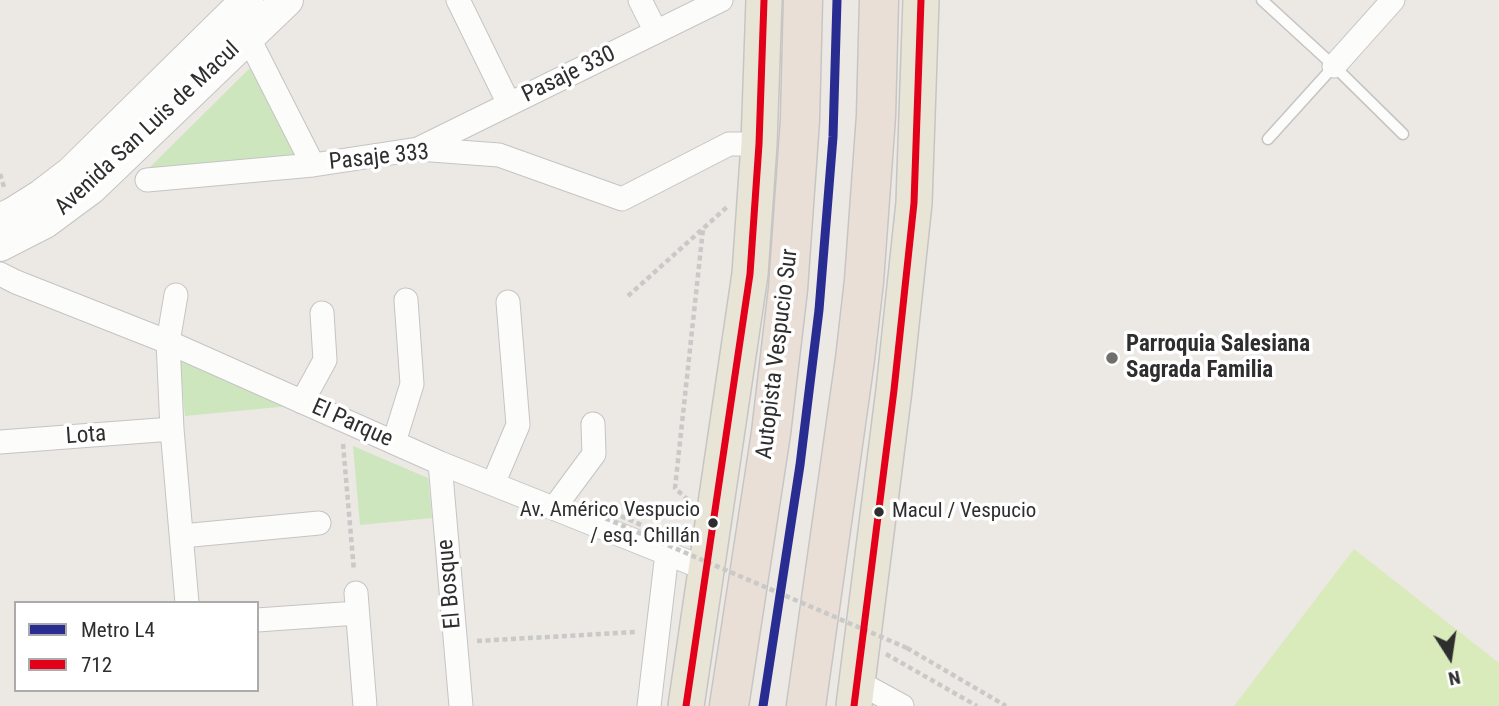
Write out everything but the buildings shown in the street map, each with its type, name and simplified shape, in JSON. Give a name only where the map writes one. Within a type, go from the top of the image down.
[{"type":"highway","name":"Autopista Vespucio Sur","points":[[729,706],[771,433],[787,301],[800,120],[803,0]]},
{"type":"highway","points":[[806,706],[864,281],[876,116],[879,0]]},
{"type":"main road","points":[[686,706],[750,274],[759,144],[764,0]]},
{"type":"main road","points":[[856,694],[914,203],[921,0]]},
{"type":"street","name":"Avenida San Luis de Macul","points":[[0,219],[41,196],[71,173],[247,0]]},
{"type":"street","name":"Avenida San Luis de Macul","points":[[0,245],[45,222],[91,188],[288,0]]},
{"type":"street","points":[[458,0],[509,104]]},
{"type":"street","points":[[640,0],[656,32]]},
{"type":"street","name":"Pasaje 330","points":[[418,149],[721,0]]},
{"type":"street","points":[[1334,66],[1393,0]]},
{"type":"street","points":[[248,37],[313,165]]},
{"type":"street","name":"Pasaje 333","points":[[147,180],[313,165],[418,149],[499,155],[622,199],[729,144],[759,144]]},
{"type":"street","name":"El Parque","points":[[0,274],[168,342],[440,463],[554,508],[673,547],[705,569]]},
{"type":"street","points":[[176,295],[168,342],[172,429],[187,601]]},
{"type":"street","points":[[394,442],[412,384],[406,300]]},
{"type":"street","points":[[493,484],[518,425],[508,302]]},
{"type":"street","points":[[302,402],[325,360],[322,313]]},
{"type":"street","points":[[554,508],[594,454],[593,424]]},
{"type":"street","name":"Lota","points":[[0,442],[172,429]]},
{"type":"street","name":"El Bosque","points":[[440,463],[461,706]]},
{"type":"street","points":[[182,536],[319,523]]},
{"type":"street","points":[[649,706],[658,631],[673,547]]},
{"type":"street","points":[[259,621],[357,603],[365,706]]},
{"type":"street","points":[[856,694],[902,706]]},
{"type":"lane","points":[[1262,0],[1403,134]]},
{"type":"lane","points":[[1268,139],[1334,66]]},
{"type":"path","points":[[628,296],[728,206]]},
{"type":"path","points":[[695,506],[674,488],[703,229]]},
{"type":"path","points":[[341,419],[357,603]]},
{"type":"path","points":[[673,547],[582,499],[579,507],[907,648],[1006,706]]},
{"type":"path","points":[[455,642],[658,631]]},
{"type":"path","points":[[876,649],[977,706]]},
{"type":"green space","points":[[250,68],[300,155],[148,169]]},
{"type":"green space","points":[[179,356],[289,406],[185,416]]},
{"type":"green space","points":[[353,446],[428,478],[432,518],[360,525]]},
{"type":"green space","points":[[1354,549],[1499,663],[1499,706],[1234,706]]},
{"type":"metro line","name":"L4","points":[[763,706],[800,465],[819,310],[833,137],[837,0]]},
{"type":"transit line","name":"712","points":[[686,706],[750,274],[759,144],[764,0]]},
{"type":"transit line","name":"712","points":[[854,706],[894,390],[914,203],[921,0]]},
{"type":"place","name":"Parroquia Salesiana Sagrada Familia","points":[[1112,358]]},
{"type":"place","name":"Macul / Vespucio","points":[[879,512]]},
{"type":"place","name":"Av. Américo Vespucio / esq. Chillán","points":[[713,523]]}]
